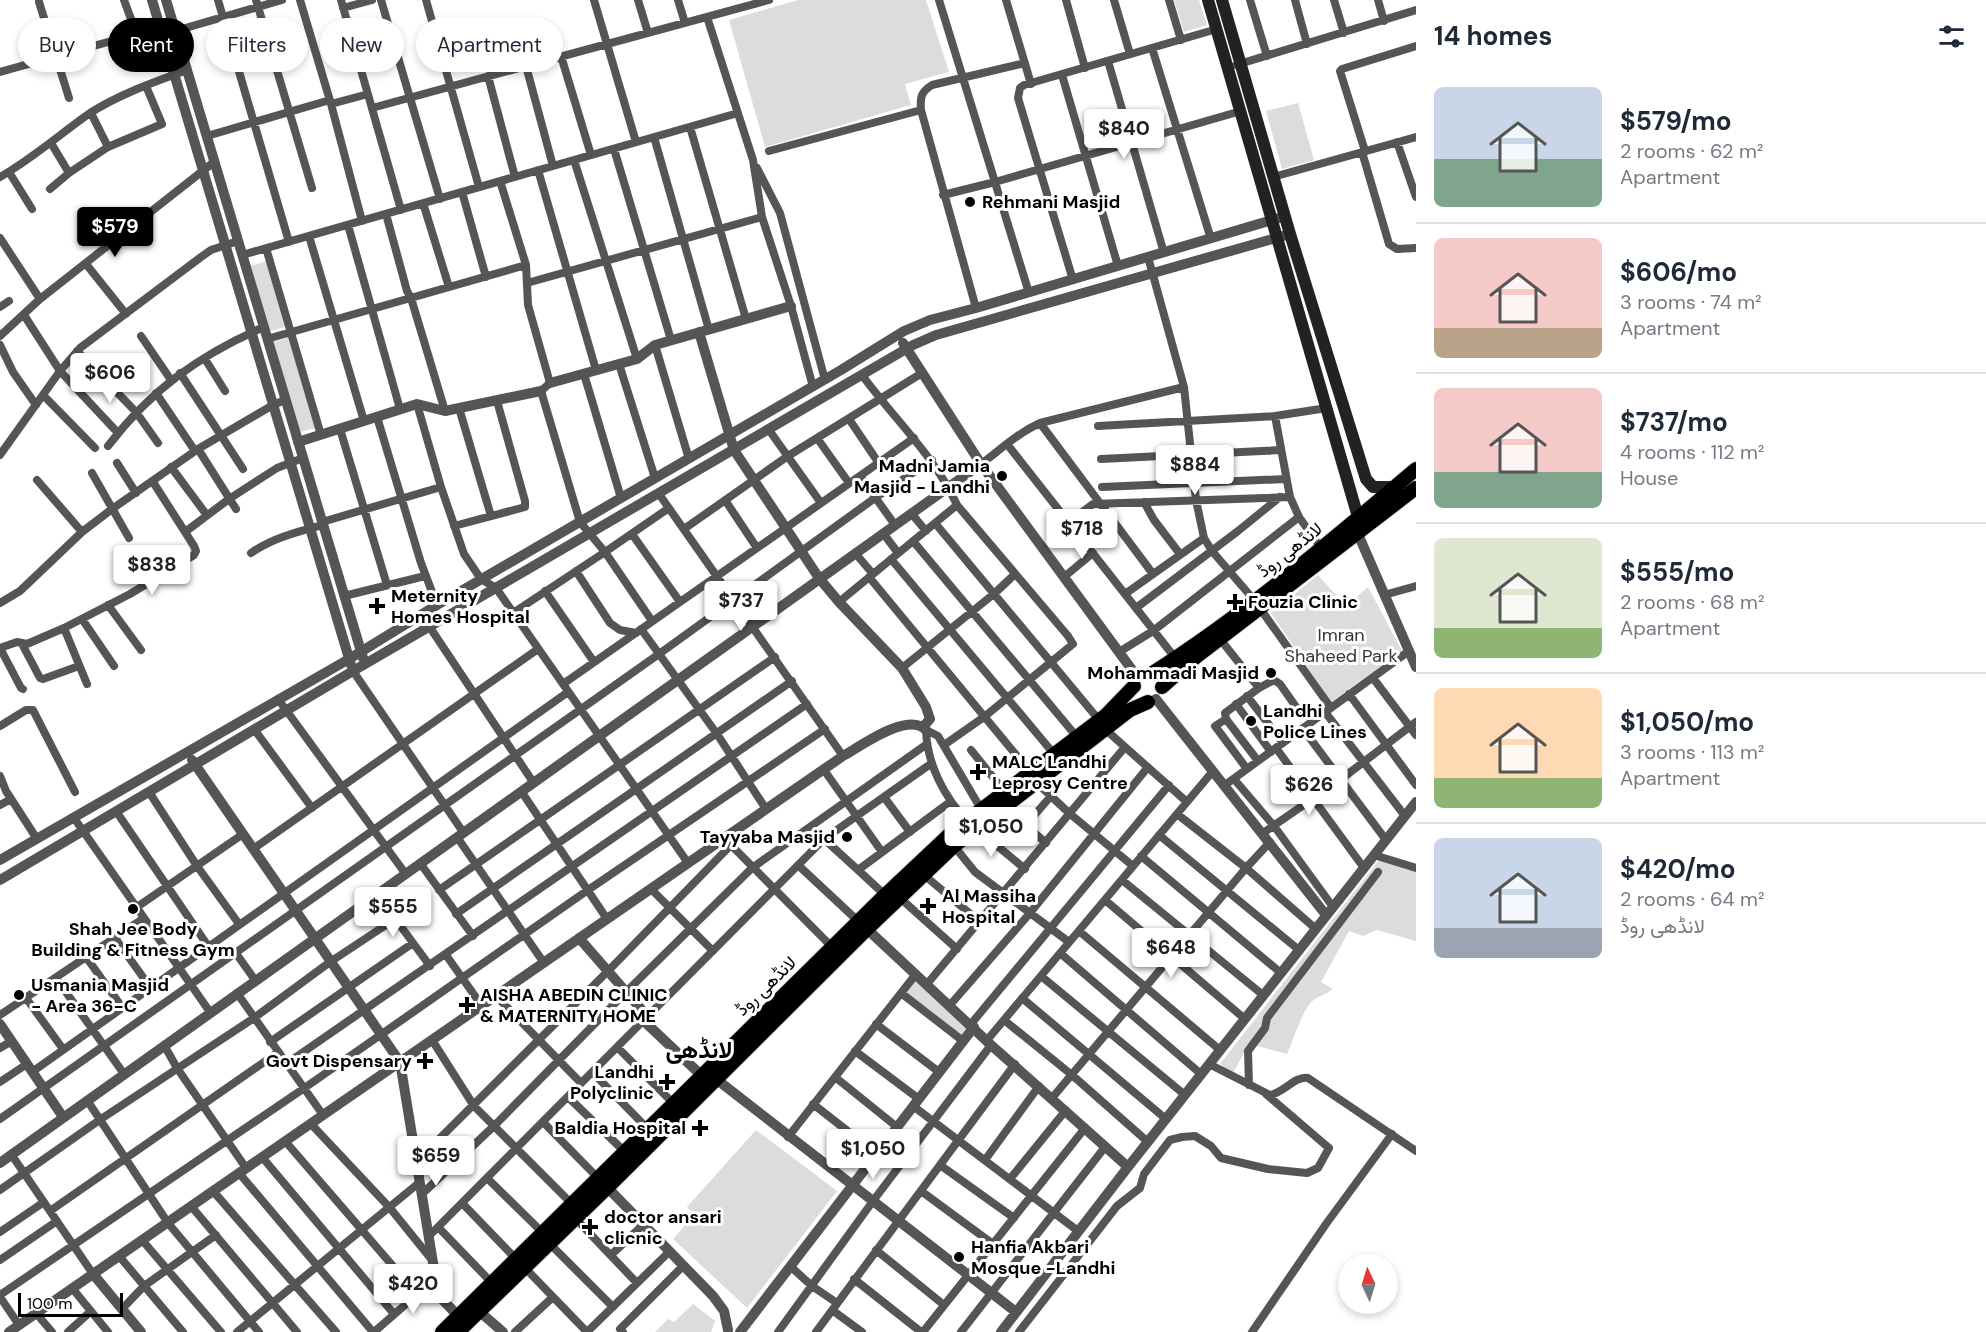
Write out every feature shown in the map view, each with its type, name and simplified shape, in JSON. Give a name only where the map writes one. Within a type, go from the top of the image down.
[{"type":"main road","points":[[1208,0],[1273,177],[1279,218]]},
{"type":"main road","points":[[1222,0],[1241,111],[1366,479],[1373,487],[1394,487]]},
{"type":"main road","points":[[1284,235],[1327,408],[1359,517]]},
{"type":"main road","name":"لانڈھی روڈ","points":[[458,1332],[480,1312],[521,1264],[547,1239],[576,1219],[625,1152],[701,1075],[832,947],[900,898],[954,846],[973,825],[981,809],[1005,792],[1033,777],[1054,754],[1077,737],[1155,696],[1321,548],[1416,469]]},
{"type":"main road","name":"لانڈھی روڈ","points":[[547,1239],[572,1204],[603,1183],[716,1079],[862,925],[885,895],[1102,725],[1141,679],[1176,659],[1358,534],[1416,488]]},
{"type":"main road","points":[[1141,679],[1159,679],[1155,696],[1139,699],[1136,695],[1141,679]]},
{"type":"main road","name":"لانڈھی روڈ","points":[[442,1332],[493,1284],[521,1264]]},
{"type":"street","points":[[124,0],[131,18]]},
{"type":"street","points":[[152,0],[157,18]]},
{"type":"street","points":[[166,0],[171,18]]},
{"type":"street","points":[[218,0],[289,242]]},
{"type":"street","points":[[194,23],[223,17],[257,3],[282,0]]},
{"type":"street","points":[[300,0],[362,221]]},
{"type":"street","points":[[372,0],[342,4],[401,210]]},
{"type":"street","points":[[381,0],[440,199]]},
{"type":"street","points":[[426,0],[478,187]]},
{"type":"street","points":[[594,0],[636,142]]},
{"type":"street","points":[[638,0],[648,33]]},
{"type":"street","points":[[678,0],[685,23]]},
{"type":"street","points":[[724,0],[728,11]]},
{"type":"street","points":[[563,55],[769,0]]},
{"type":"street","points":[[939,0],[1029,293]]},
{"type":"street","points":[[1006,0],[1031,84]]},
{"type":"street","points":[[1066,0],[1085,68]]},
{"type":"street","points":[[1114,0],[1130,54]]},
{"type":"street","points":[[1170,0],[1181,40]]},
{"type":"street","points":[[1250,0],[1267,56]]},
{"type":"street","points":[[1295,0],[1307,44]]},
{"type":"street","points":[[1334,0],[1344,33]]},
{"type":"street","points":[[1378,0],[1384,21]]},
{"type":"street","points":[[39,2],[44,18]]},
{"type":"street","points":[[257,3],[312,188]]},
{"type":"street","points":[[1234,66],[1416,10]]},
{"type":"street","points":[[707,17],[753,160],[762,217],[791,306],[813,387]]},
{"type":"street","points":[[1073,280],[1018,98],[1020,88],[1217,29]]},
{"type":"street","points":[[1416,47],[1340,71],[1389,244],[1397,249],[1416,248]]},
{"type":"street","points":[[1152,48],[1211,239]]},
{"type":"street","points":[[1108,61],[1164,253]]},
{"type":"street","points":[[563,63],[591,155]]},
{"type":"street","points":[[976,309],[943,195],[920,98],[924,90],[932,85],[1025,63]]},
{"type":"street","points":[[0,72],[18,68]]},
{"type":"street","points":[[61,72],[69,98]]},
{"type":"street","points":[[173,72],[353,671],[444,804],[492,890],[544,963]]},
{"type":"street","points":[[32,209],[3,173],[51,143],[91,113],[126,93],[182,72]]},
{"type":"street","points":[[188,72],[365,664]]},
{"type":"street","points":[[372,108],[504,72]]},
{"type":"street","points":[[528,72],[553,166]]},
{"type":"street","points":[[1062,75],[1118,266]]},
{"type":"street","points":[[489,76],[515,177]]},
{"type":"street","points":[[50,189],[69,173],[108,147],[162,124],[146,86]]},
{"type":"street","points":[[207,136],[290,111],[368,94]]},
{"type":"street","points":[[770,151],[921,110]]},
{"type":"street","points":[[943,195],[1241,111]]},
{"type":"street","points":[[91,113],[108,147]]},
{"type":"street","points":[[242,255],[738,113]]},
{"type":"street","points":[[690,127],[746,319]]},
{"type":"street","points":[[654,137],[683,239],[734,450],[819,578],[902,668],[926,707],[930,719],[925,729],[927,744],[932,763],[950,802],[1024,869]]},
{"type":"street","points":[[1273,177],[1416,137]]},
{"type":"street","points":[[1397,142],[1416,197]]},
{"type":"street","points":[[51,143],[69,173]]},
{"type":"street","points":[[614,149],[670,340]]},
{"type":"street","points":[[574,160],[636,359]]},
{"type":"street","points":[[753,160],[780,213],[825,380]]},
{"type":"street","points":[[0,336],[40,299],[214,162]]},
{"type":"street","points":[[538,170],[596,370]]},
{"type":"street","points":[[500,181],[526,265],[528,305],[550,383]]},
{"type":"street","points":[[462,192],[486,277]]},
{"type":"street","points":[[423,203],[449,287]]},
{"type":"street","points":[[386,214],[407,291],[445,411]]},
{"type":"street","points":[[527,283],[762,217]]},
{"type":"street","points":[[0,860],[349,659],[437,604],[825,380],[898,335],[930,320],[976,309],[1279,218]]},
{"type":"street","points":[[348,225],[400,410]]},
{"type":"street","points":[[0,880],[907,348],[936,335],[1284,235]]},
{"type":"street","points":[[309,236],[364,421]]},
{"type":"street","points":[[0,237],[40,299]]},
{"type":"street","points":[[0,455],[60,371],[78,351],[206,253],[238,241]]},
{"type":"street","points":[[266,248],[321,435]]},
{"type":"street","points":[[1148,258],[1184,387],[1196,500],[1204,538],[1228,571],[1257,604],[1364,762],[1405,816]]},
{"type":"street","points":[[86,264],[126,314]]},
{"type":"street","points":[[267,339],[526,265]]},
{"type":"street","points":[[0,307],[9,302]]},
{"type":"street","points":[[298,442],[417,404],[445,411],[541,391],[550,383],[636,359],[655,345],[791,306]]},
{"type":"street","points":[[24,315],[60,371],[118,433]]},
{"type":"street","points":[[108,446],[136,412],[180,373],[264,327]]},
{"type":"street","points":[[898,335],[981,464],[1141,679]]},
{"type":"street","points":[[141,336],[171,380]]},
{"type":"street","points":[[0,345],[14,372],[36,405]]},
{"type":"street","points":[[655,345],[689,459]]},
{"type":"street","points":[[78,351],[136,412],[158,442]]},
{"type":"street","points":[[205,359],[225,391]]},
{"type":"street","points":[[619,364],[656,478]]},
{"type":"street","points":[[180,373],[243,468]]},
{"type":"street","points":[[684,529],[788,456],[922,373]]},
{"type":"street","points":[[584,374],[621,498]]},
{"type":"street","points":[[862,375],[880,400],[932,460],[949,486],[957,505],[1073,644],[1007,699],[944,745]]},
{"type":"street","points":[[0,1162],[981,464],[1020,432],[1040,423],[1184,387]]},
{"type":"street","points":[[541,391],[580,522],[605,552],[652,621]]},
{"type":"street","points":[[156,393],[236,510]]},
{"type":"street","points":[[44,394],[95,448]]},
{"type":"street","points":[[0,603],[20,591],[81,532],[112,509],[196,450],[285,400]]},
{"type":"street","points":[[454,526],[525,507],[497,401]]},
{"type":"street","points":[[417,404],[441,487],[464,554],[481,579],[496,588],[688,864]]},
{"type":"street","points":[[459,408],[492,516]]},
{"type":"street","points":[[1098,426],[1275,416],[1327,408]]},
{"type":"street","points":[[1275,416],[1286,479],[1285,497],[1321,548]]},
{"type":"street","points":[[377,417],[425,576],[437,604]]},
{"type":"street","points":[[849,419],[878,462]]},
{"type":"street","points":[[1040,423],[1153,574]]},
{"type":"street","points":[[340,429],[387,585]]},
{"type":"street","points":[[769,430],[821,503]]},
{"type":"street","points":[[817,438],[849,483]]},
{"type":"street","points":[[563,684],[914,438]]},
{"type":"street","points":[[1007,444],[1176,659]]},
{"type":"street","points":[[1101,459],[1280,450]]},
{"type":"street","points":[[184,532],[277,468],[303,458]]},
{"type":"street","points":[[0,1119],[514,754],[734,601],[875,498],[932,460]]},
{"type":"street","points":[[117,463],[136,494]]},
{"type":"street","points":[[171,467],[207,514]]},
{"type":"street","points":[[92,473],[129,538]]},
{"type":"street","points":[[860,476],[895,525]]},
{"type":"street","points":[[1102,487],[1286,479]]},
{"type":"street","points":[[37,480],[81,532]]},
{"type":"street","points":[[23,689],[0,648],[17,642],[27,644],[64,628],[194,555],[196,551],[194,546],[153,482]]},
{"type":"street","points":[[251,554],[266,543],[322,523],[441,487]]},
{"type":"street","points":[[658,494],[843,756]]},
{"type":"street","points":[[1069,522],[1093,504],[1285,497]]},
{"type":"street","points":[[1136,608],[1285,497]]},
{"type":"street","points":[[725,500],[757,548]]},
{"type":"street","points":[[1144,502],[1154,520],[1180,554]]},
{"type":"street","points":[[839,602],[957,505]]},
{"type":"street","points":[[513,613],[669,508]]},
{"type":"street","points":[[911,513],[926,531]]},
{"type":"street","points":[[1119,652],[1153,631],[1299,517]]},
{"type":"street","points":[[935,523],[1102,725],[1187,802]]},
{"type":"street","points":[[883,533],[895,556],[948,629],[1054,754]]},
{"type":"street","points":[[632,534],[680,602]]},
{"type":"street","points":[[1358,534],[1416,667]]},
{"type":"street","points":[[1125,594],[1204,538]]},
{"type":"street","points":[[913,541],[1077,737]]},
{"type":"street","points":[[855,553],[927,647],[1033,777],[1069,813],[1133,866]]},
{"type":"street","points":[[1064,577],[1093,553]]},
{"type":"street","points":[[576,571],[610,623],[620,630],[639,631],[659,654],[717,734],[766,809]]},
{"type":"street","points":[[902,668],[995,593],[1015,574]]},
{"type":"street","points":[[344,596],[425,576]]},
{"type":"street","points":[[1384,595],[1416,586]]},
{"type":"street","points":[[545,591],[594,662]]},
{"type":"street","points":[[108,605],[141,651]]},
{"type":"street","points":[[421,614],[533,782]]},
{"type":"street","points":[[82,619],[114,666]]},
{"type":"street","points":[[64,628],[87,684]]},
{"type":"street","points":[[1220,639],[1259,688]]},
{"type":"street","points":[[22,644],[43,680],[79,666]]},
{"type":"street","points":[[254,849],[538,649]]},
{"type":"street","points":[[1230,782],[1409,651]]},
{"type":"street","points":[[439,890],[775,657]]},
{"type":"street","points":[[1372,678],[1413,724],[1416,735]]},
{"type":"street","points":[[1258,761],[1226,719],[1225,713],[1247,696],[1274,680],[1278,681],[1301,714]]},
{"type":"street","points":[[456,914],[792,681]]},
{"type":"street","points":[[0,1082],[63,1049],[568,692]]},
{"type":"street","points":[[1349,694],[1416,785]]},
{"type":"street","points":[[1155,696],[1213,771],[1230,782],[1274,826],[1330,911]]},
{"type":"street","points":[[1247,696],[1277,748],[1364,868]]},
{"type":"street","points":[[278,699],[405,873]]},
{"type":"street","points":[[286,1064],[807,704]]},
{"type":"street","points":[[1236,704],[1277,748]]},
{"type":"street","points":[[0,726],[26,710],[33,710],[75,792]]},
{"type":"street","points":[[1226,719],[1215,726],[1247,769]]},
{"type":"street","points":[[1052,1098],[1246,868],[1274,826],[1340,780],[1413,724]]},
{"type":"street","points":[[417,1161],[608,971],[669,908],[727,842],[766,809],[843,756],[886,730],[897,726],[925,729],[938,736],[981,809]]},
{"type":"street","points":[[254,729],[312,808]]},
{"type":"street","points":[[19,1325],[0,1296],[825,729]]},
{"type":"street","points":[[1303,729],[1386,840]]},
{"type":"street","points":[[422,1194],[495,1125],[752,868],[927,744]]},
{"type":"street","points":[[927,984],[1125,747]]},
{"type":"street","points":[[971,750],[1005,792]]},
{"type":"street","points":[[188,753],[400,1062],[436,1278],[441,1298],[459,1317]]},
{"type":"street","points":[[429,1236],[824,839],[932,763]]},
{"type":"street","points":[[950,1005],[1030,913],[1148,767]]},
{"type":"street","points":[[824,770],[882,852]]},
{"type":"street","points":[[778,1332],[933,1122],[1004,1020],[1213,771]]},
{"type":"street","points":[[0,776],[37,839]]},
{"type":"street","points":[[1230,782],[1266,838],[1330,911]]},
{"type":"street","points":[[543,1122],[713,1296],[724,1311],[732,1332],[790,1266],[973,1026],[1168,785]]},
{"type":"street","points":[[521,791],[607,919]]},
{"type":"street","points":[[148,792],[196,866],[239,924]]},
{"type":"street","points":[[884,796],[910,832]]},
{"type":"street","points":[[995,844],[1015,825],[1031,819],[1051,796]]},
{"type":"street","points":[[0,805],[12,799]]},
{"type":"street","points":[[858,870],[950,802]]},
{"type":"street","points":[[1001,1332],[1416,802]]},
{"type":"street","points":[[116,811],[208,946]]},
{"type":"street","points":[[1177,814],[1246,868],[1316,929]]},
{"type":"street","points":[[74,818],[210,1012]]},
{"type":"street","points":[[1022,822],[1046,843]]},
{"type":"street","points":[[137,907],[243,834]]},
{"type":"street","points":[[1159,836],[1299,950]]},
{"type":"street","points":[[824,839],[885,895]]},
{"type":"street","points":[[727,842],[832,947]]},
{"type":"street","points":[[9,1332],[579,938],[688,864],[727,842]]},
{"type":"street","points":[[954,846],[975,872],[1069,942]]},
{"type":"street","points":[[1374,855],[1416,868]]},
{"type":"street","points":[[1141,856],[1281,972]]},
{"type":"street","points":[[420,863],[473,936]]},
{"type":"street","points":[[798,865],[1128,1167]]},
{"type":"street","points":[[1249,1085],[1248,1051],[1265,1028],[1267,1018],[1378,873]]},
{"type":"street","points":[[924,875],[980,922]]},
{"type":"street","points":[[1122,880],[1263,995]]},
{"type":"street","points":[[651,889],[713,951]]},
{"type":"street","points":[[377,894],[430,966]]},
{"type":"street","points":[[900,898],[957,949]]},
{"type":"street","points":[[1105,900],[1245,1019]]},
{"type":"street","points":[[0,1015],[144,918]]},
{"type":"street","points":[[0,1190],[101,1119],[254,1018],[330,962],[395,919]]},
{"type":"street","points":[[1079,931],[1220,1050]]},
{"type":"street","points":[[115,938],[150,987]]},
{"type":"street","points":[[579,938],[641,1009],[646,1023],[701,1075]]},
{"type":"street","points":[[270,1042],[413,943]]},
{"type":"street","points":[[235,952],[255,980]]},
{"type":"street","points":[[1060,953],[1201,1074]]},
{"type":"street","points":[[446,955],[482,1006]]},
{"type":"street","points":[[86,957],[122,1007]]},
{"type":"street","points":[[788,1137],[916,974]]},
{"type":"street","points":[[1041,976],[1185,1095]]},
{"type":"street","points":[[56,978],[124,1074]]},
{"type":"street","points":[[237,993],[277,1053],[323,1115]]},
{"type":"street","points":[[901,993],[963,1041]]},
{"type":"street","points":[[496,996],[581,1083]]},
{"type":"street","points":[[26,998],[63,1049]]},
{"type":"street","points":[[1022,998],[1166,1119]]},
{"type":"street","points":[[1004,1020],[1072,1075],[1148,1142]]},
{"type":"street","points":[[0,1024],[63,1118]]},
{"type":"street","points":[[876,1024],[939,1072]]},
{"type":"street","points":[[432,1040],[474,1106],[572,1204]]},
{"type":"street","points":[[0,1048],[12,1041]]},
{"type":"street","points":[[164,1045],[226,1141],[242,1171],[373,1332],[436,1278]]},
{"type":"street","points":[[617,1047],[673,1103]]},
{"type":"street","points":[[855,1051],[916,1102],[933,1122],[1078,1231]]},
{"type":"street","points":[[50,1211],[277,1053]]},
{"type":"street","points":[[816,1332],[1015,1064]]},
{"type":"street","points":[[1019,1332],[1117,1206],[1140,1188],[1144,1174],[1170,1140],[1195,1136],[1211,1146],[1221,1158],[1268,1169],[1307,1173],[1318,1168],[1329,1148],[1266,1094],[1209,1064]]},
{"type":"street","points":[[592,1072],[648,1129]]},
{"type":"street","points":[[834,1077],[897,1127]]},
{"type":"street","points":[[1266,1094],[1277,1094],[1301,1078],[1308,1078],[1416,1151]]},
{"type":"street","points":[[716,1079],[1016,1312]]},
{"type":"street","points":[[985,1160],[1039,1086]]},
{"type":"street","points":[[568,1097],[625,1152]]},
{"type":"street","points":[[87,1100],[168,1222],[259,1332]]},
{"type":"street","points":[[813,1104],[877,1154]]},
{"type":"street","points":[[1010,1179],[1066,1110]]},
{"type":"street","points":[[310,1124],[390,1208],[433,1262]]},
{"type":"street","points":[[854,1279],[922,1332],[1085,1128]]},
{"type":"street","points":[[1252,1332],[1326,1224],[1392,1134]]},
{"type":"street","points":[[285,1142],[417,1294]]},
{"type":"street","points":[[961,1332],[1106,1147]]},
{"type":"street","points":[[11,1154],[93,1274],[141,1332]]},
{"type":"street","points":[[262,1157],[394,1314]]},
{"type":"street","points":[[940,1165],[1014,1218]]},
{"type":"street","points":[[486,1178],[613,1307]]},
{"type":"street","points":[[237,1332],[420,1182]]},
{"type":"street","points":[[213,1191],[336,1332]]},
{"type":"street","points":[[921,1191],[993,1244]]},
{"type":"street","points":[[0,1232],[44,1202]]},
{"type":"street","points":[[462,1203],[587,1332],[669,1252]]},
{"type":"street","points":[[191,1206],[297,1332]]},
{"type":"street","points":[[576,1219],[637,1283]]},
{"type":"street","points":[[0,1260],[57,1221]]},
{"type":"street","points":[[611,1255],[643,1225]]},
{"type":"street","points":[[438,1227],[493,1284]]},
{"type":"street","points":[[122,1309],[144,1286],[216,1236]]},
{"type":"street","points":[[142,1240],[221,1332]]},
{"type":"street","points":[[876,1250],[944,1305]]},
{"type":"street","points":[[119,1256],[183,1332]]},
{"type":"street","points":[[623,1332],[620,1329],[683,1266]]},
{"type":"street","points":[[790,1266],[835,1307],[857,1331]]},
{"type":"street","points":[[72,1288],[108,1332]]},
{"type":"street","points":[[515,1332],[553,1297]]},
{"type":"street","points":[[68,1332],[91,1311]]},
{"type":"street","points":[[480,1312],[503,1332]]},
{"type":"street","points":[[36,1313],[52,1332]]},
{"type":"green space","points":[[798,0],[926,0],[949,72],[905,84],[911,105],[765,147],[729,20]]},
{"type":"green space","points":[[1174,0],[1199,0],[1207,25],[1184,32]]},
{"type":"green space","points":[[1298,103],[1314,160],[1282,169],[1266,111]]},
{"type":"green space","points":[[266,261],[285,327],[270,331],[251,266]]},
{"type":"green space","points":[[288,338],[316,428],[300,432],[273,342]]},
{"type":"green space","name":"Imran Shaheed Park","points":[[1318,575],[1346,606],[1368,587],[1402,651],[1331,702],[1271,613]]},
{"type":"green space","points":[[1379,860],[1416,872],[1416,941],[1377,930],[1363,936],[1349,931],[1321,982],[1333,989],[1314,1000],[1306,1009],[1287,1054],[1249,1044],[1233,1073],[1220,1064]]},
{"type":"green space","points":[[916,974],[974,1027],[963,1041],[901,993]]},
{"type":"green space","points":[[756,1130],[837,1191],[747,1308],[673,1239],[694,1215],[687,1207]]},
{"type":"green space","points":[[693,1304],[715,1321],[711,1332],[655,1332],[668,1319],[674,1322]]},
{"type":"place","name":"Rehmani Masjid","points":[[970,202]]},
{"type":"place","name":"Madni Jamia Masjid - Landhi","points":[[1002,476]]},
{"type":"place","name":"Fouzia Clinic","points":[[1235,602]]},
{"type":"place","name":"Meternity Homes Hospital","points":[[377,606]]},
{"type":"place","name":"Mohammadi Masjid","points":[[1271,673]]},
{"type":"place","name":"Landhi Police Lines","points":[[1251,721]]},
{"type":"place","name":"MALC Landhi Leprosy Centre","points":[[978,772]]},
{"type":"place","name":"Tayyaba Masjid","points":[[847,837]]},
{"type":"place","name":"Al Massiha Hospital","points":[[928,906]]},
{"type":"place","name":"Shah Jee Body Building & Fitness Gym","points":[[133,909]]},
{"type":"place","name":"Usmania Masjid - Area 36-C","points":[[19,995]]},
{"type":"place","name":"AISHA ABEDIN CLINIC & MATERNITY HOME","points":[[467,1005]]},
{"type":"place","name":"Govt Dispensary","points":[[425,1061]]},
{"type":"place","name":"Landhi Polyclinic","points":[[667,1082]]},
{"type":"place","name":"Baldia Hospital","points":[[700,1128]]},
{"type":"place","name":"doctor ansari clicnic","points":[[590,1227]]},
{"type":"place","name":"Hanfia Akbari Mosque -Landhi","points":[[959,1257]]},
{"type":"district","name":"لانڈھی","points":[[699,1049]]}]
